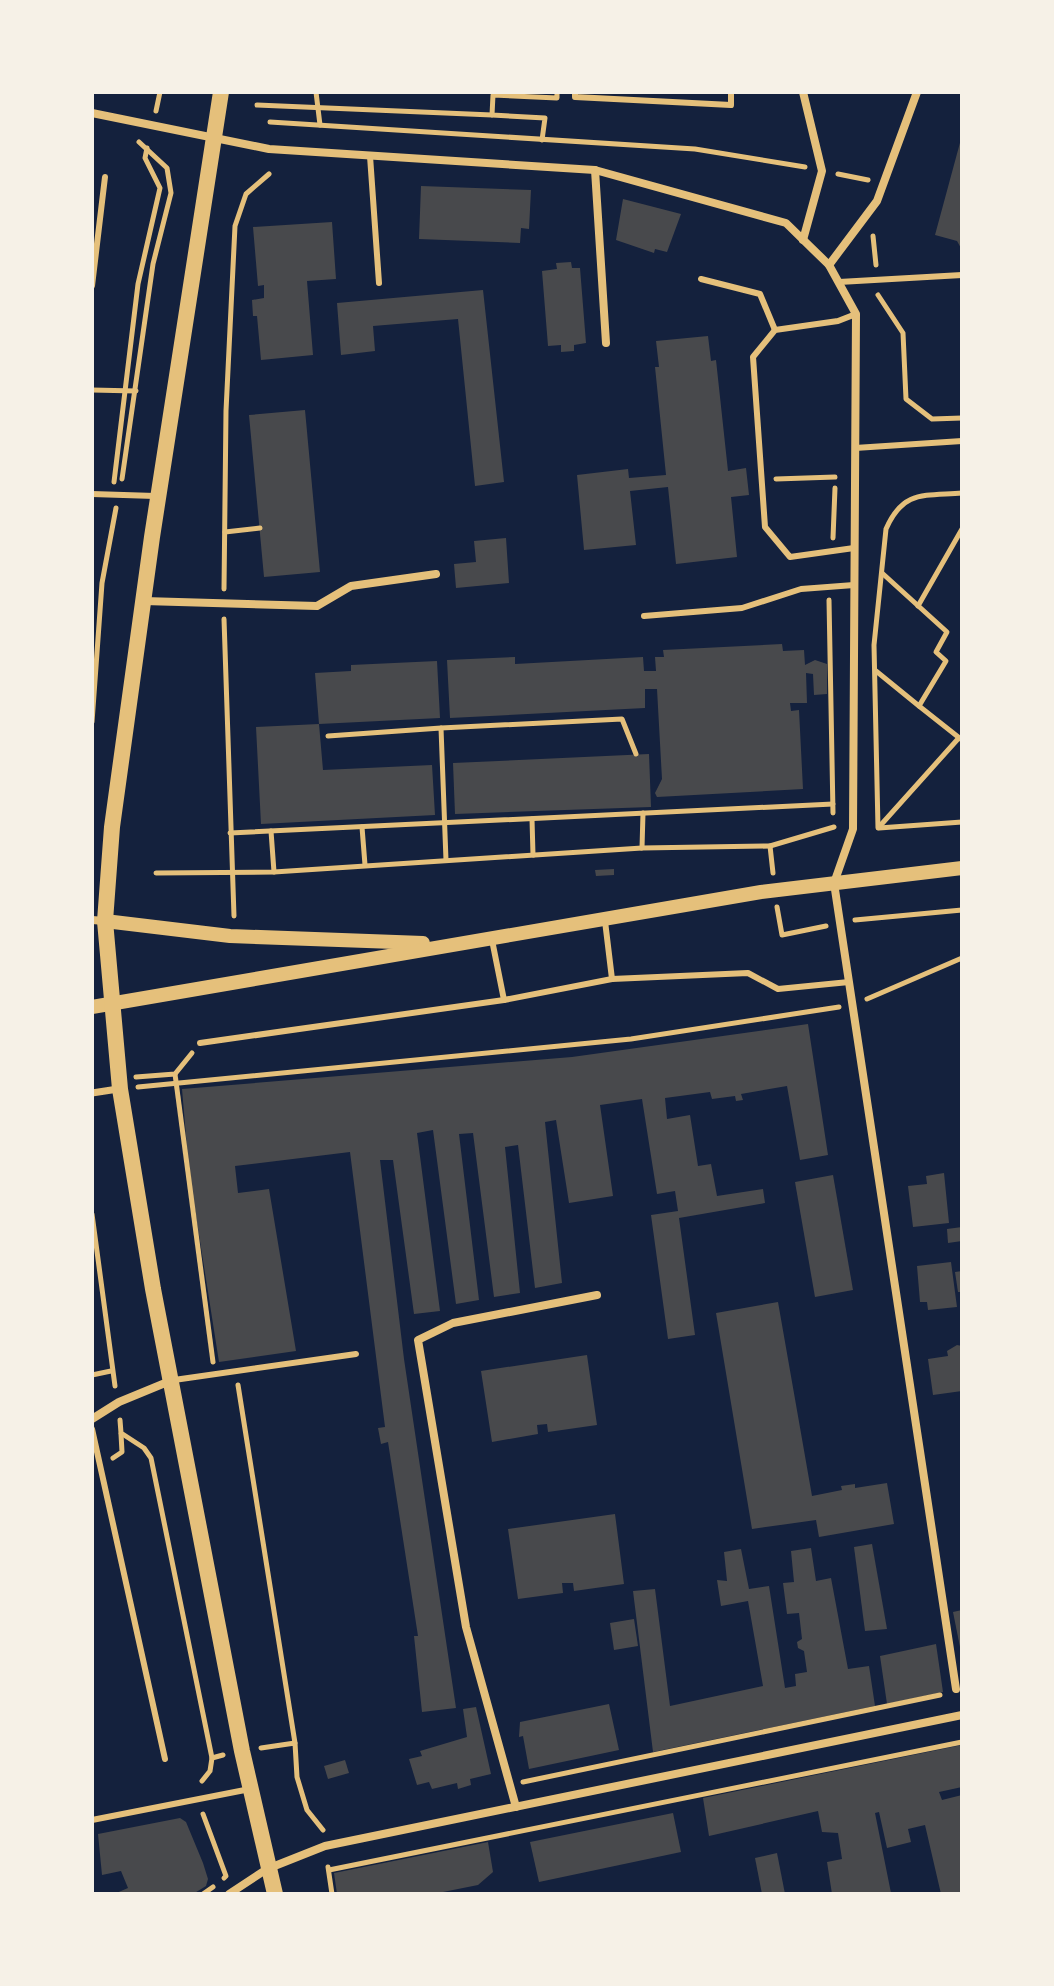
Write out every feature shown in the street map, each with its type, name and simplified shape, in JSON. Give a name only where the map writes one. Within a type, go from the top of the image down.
[{"type":"main road","points":[[221,92],[158,496],[98,920],[112,1004],[120,1084],[170,1381],[250,1789],[275,1894]]},
{"type":"street","points":[[803,92],[822,171],[803,240]]},
{"type":"street","points":[[829,265],[871,211],[917,92]]},
{"type":"street","points":[[92,113],[269,149],[595,170],[786,223],[829,265],[839,282],[856,314],[853,829],[834,883],[956,1690]]},
{"type":"street","points":[[595,170],[606,343]]},
{"type":"street","points":[[144,601],[317,606],[351,586],[436,574]]},
{"type":"street","points":[[92,1007],[604,918],[834,883],[962,868]]},
{"type":"street","points":[[98,920],[230,936],[447,944]]},
{"type":"street","points":[[92,1093],[120,1084]]},
{"type":"street","points":[[516,1807],[466,1627],[418,1340],[453,1323],[597,1295]]},
{"type":"street","points":[[92,1419],[119,1402],[170,1381]]},
{"type":"street","points":[[229,1894],[267,1869],[325,1846],[962,1715]]},
{"type":"lane","points":[[575,92],[575,97],[731,105],[731,92]]},
{"type":"lane","points":[[370,156],[379,283]]},
{"type":"lane","points":[[92,286],[105,177]]},
{"type":"lane","points":[[839,282],[962,275]]},
{"type":"lane","points":[[701,279],[760,294],[775,330]]},
{"type":"lane","points":[[854,548],[790,557],[765,527],[753,357],[775,330],[838,321],[856,314]]},
{"type":"lane","points":[[855,448],[962,441]]},
{"type":"lane","points":[[92,494],[158,496]]},
{"type":"lane","points":[[644,616],[742,608],[801,589],[854,585]]},
{"type":"lane","points":[[604,918],[612,979]]},
{"type":"lane","points":[[491,937],[504,1000]]},
{"type":"lane","points":[[200,1043],[504,1000],[612,979],[748,973],[778,989],[849,982]]},
{"type":"lane","points":[[170,1381],[356,1354]]},
{"type":"lane","points":[[92,1429],[165,1759]]},
{"type":"lane","points":[[92,1820],[250,1789]]},
{"type":"path","points":[[115,494],[138,284],[160,188],[145,158],[160,92]]},
{"type":"path","points":[[316,92],[320,125]]},
{"type":"path","points":[[492,115],[493,95],[557,98],[557,92]]},
{"type":"path","points":[[257,105],[545,118],[542,140]]},
{"type":"path","points":[[270,122],[695,149],[870,179],[878,297],[903,333],[906,399],[932,419],[962,418]]},
{"type":"path","points":[[92,722],[102,583],[115,494],[136,391],[153,264],[171,193],[167,168],[147,147],[130,138]]},
{"type":"path","points":[[234,916],[224,603],[235,226],[246,194],[269,174]]},
{"type":"path","points":[[92,390],[136,391]]},
{"type":"path","points":[[761,480],[835,477]]},
{"type":"path","points":[[878,828],[874,645],[886,529],[893,512],[906,500],[917,496],[962,493]]},
{"type":"path","points":[[225,532],[260,528]]},
{"type":"path","points":[[918,606],[962,529]]},
{"type":"path","points":[[881,572],[947,632],[936,652],[946,661],[919,706]]},
{"type":"path","points":[[876,671],[960,740],[878,828]]},
{"type":"path","points":[[328,736],[622,719],[636,754]]},
{"type":"path","points":[[441,728],[446,860]]},
{"type":"path","points":[[156,873],[274,872],[642,848],[770,846],[834,830],[833,804],[230,833]]},
{"type":"path","points":[[639,811],[642,848]]},
{"type":"path","points":[[532,819],[533,855]]},
{"type":"path","points":[[878,828],[962,822]]},
{"type":"path","points":[[362,827],[365,865]]},
{"type":"path","points":[[271,831],[274,872]]},
{"type":"path","points":[[120,1084],[175,1082],[631,1039],[852,1005],[962,958]]},
{"type":"path","points":[[200,1043],[175,1074],[175,1082],[213,1366],[236,1375],[295,1743]]},
{"type":"path","points":[[120,1084],[175,1074]]},
{"type":"path","points":[[92,1214],[121,1433],[144,1448],[151,1458],[212,1758]]},
{"type":"path","points":[[92,1375],[111,1371]]},
{"type":"path","points":[[511,1787],[527,1781],[956,1690]]},
{"type":"path","points":[[329,1870],[962,1742]]},
{"type":"path","points":[[322,1824],[330,1827]]},
{"type":"building","points":[[961,139],[962,250],[957,241],[935,235]]},
{"type":"building","points":[[421,186],[531,190],[529,229],[521,228],[520,243],[419,239]]},
{"type":"building","points":[[623,199],[681,214],[667,252],[655,249],[654,253],[616,240]]},
{"type":"building","points":[[332,222],[336,279],[307,281],[313,355],[261,360],[257,316],[253,316],[252,300],[264,298],[264,285],[258,286],[253,227]]},
{"type":"building","points":[[571,262],[572,268],[580,268],[586,343],[574,345],[574,351],[561,352],[561,345],[548,346],[542,271],[557,269],[556,263]]},
{"type":"building","points":[[483,290],[504,482],[475,486],[458,319],[373,326],[375,351],[341,355],[337,303]]},
{"type":"building","points":[[708,336],[711,361],[716,360],[728,471],[746,468],[749,495],[731,497],[737,557],[676,564],[668,487],[630,491],[636,545],[584,550],[577,475],[628,469],[629,478],[666,475],[655,367],[659,367],[656,341]]},
{"type":"building","points":[[305,410],[320,572],[264,577],[249,415]]},
{"type":"building","points":[[506,538],[509,583],[456,588],[454,564],[476,562],[474,541]]},
{"type":"building","points":[[782,644],[783,651],[804,650],[805,665],[815,660],[827,664],[827,694],[814,695],[813,674],[806,673],[807,703],[790,703],[791,711],[799,710],[803,789],[657,797],[655,793],[662,779],[657,689],[645,689],[645,708],[450,718],[447,660],[515,657],[515,664],[643,657],[644,671],[656,671],[655,657],[664,657],[663,650]]},
{"type":"building","points":[[437,661],[440,718],[319,724],[315,673],[351,671],[351,665]]},
{"type":"building","points":[[319,724],[323,770],[432,765],[435,815],[261,824],[256,727]]},
{"type":"building","points":[[649,754],[651,807],[455,814],[453,763]]},
{"type":"building","points":[[614,869],[614,875],[596,876],[595,870]]},
{"type":"building","points":[[808,1024],[828,1155],[800,1160],[787,1086],[741,1094],[743,1100],[736,1101],[735,1096],[712,1099],[710,1092],[665,1098],[667,1119],[690,1115],[698,1166],[711,1164],[717,1196],[763,1189],[765,1203],[679,1218],[695,1335],[668,1339],[651,1215],[678,1211],[675,1191],[657,1194],[642,1099],[600,1105],[613,1196],[569,1203],[556,1120],[545,1122],[562,1283],[535,1288],[518,1145],[505,1147],[520,1293],[494,1297],[473,1133],[459,1134],[479,1300],[456,1304],[433,1130],[417,1133],[440,1311],[414,1314],[393,1160],[380,1160],[404,1359],[456,1708],[422,1712],[414,1636],[418,1636],[388,1442],[381,1444],[378,1428],[385,1427],[350,1152],[235,1166],[238,1193],[269,1189],[296,1351],[219,1362],[189,1171],[182,1089],[572,1057]]},
{"type":"building","points":[[944,1173],[949,1223],[913,1227],[908,1186],[927,1184],[926,1176]]},
{"type":"building","points":[[833,1175],[853,1290],[815,1297],[795,1182]]},
{"type":"building","points":[[962,1227],[962,1241],[948,1243],[947,1229]]},
{"type":"building","points":[[951,1262],[957,1307],[928,1310],[927,1302],[920,1302],[917,1266]]},
{"type":"building","points":[[962,1271],[962,1292],[958,1292],[955,1272]]},
{"type":"building","points":[[778,1302],[812,1496],[842,1490],[841,1486],[855,1484],[855,1488],[887,1483],[894,1524],[819,1537],[816,1520],[752,1529],[716,1313]]},
{"type":"building","points":[[957,1345],[962,1346],[962,1391],[933,1395],[928,1359],[948,1356],[947,1351]]},
{"type":"building","points":[[587,1355],[597,1425],[548,1432],[547,1424],[537,1425],[538,1434],[492,1442],[481,1371]]},
{"type":"building","points":[[615,1514],[624,1584],[574,1591],[573,1583],[562,1583],[563,1593],[518,1599],[508,1529]]},
{"type":"building","points":[[872,1544],[887,1629],[865,1631],[854,1547]]},
{"type":"building","points":[[811,1548],[816,1581],[831,1578],[848,1669],[869,1666],[875,1706],[653,1752],[633,1591],[655,1589],[670,1706],[763,1686],[748,1601],[721,1606],[717,1580],[727,1581],[724,1552],[741,1549],[749,1589],[769,1586],[785,1688],[796,1686],[795,1674],[807,1672],[804,1651],[798,1648],[797,1642],[802,1639],[799,1613],[787,1614],[783,1583],[794,1582],[791,1551]]},
{"type":"building","points":[[962,1610],[962,1652],[961,1652],[953,1612]]},
{"type":"building","points":[[634,1619],[638,1646],[614,1650],[610,1623]]},
{"type":"building","points":[[936,1644],[943,1692],[887,1704],[880,1656]]},
{"type":"building","points":[[609,1704],[619,1750],[529,1769],[523,1736],[519,1737],[520,1722]]},
{"type":"building","points":[[476,1707],[491,1774],[470,1779],[471,1785],[458,1789],[457,1783],[432,1789],[429,1782],[417,1785],[409,1759],[422,1756],[420,1751],[467,1737],[463,1709]]},
{"type":"building","points":[[962,1745],[962,1787],[939,1792],[942,1800],[962,1795],[962,1892],[941,1894],[925,1825],[908,1829],[911,1842],[887,1848],[879,1812],[875,1813],[891,1893],[886,1894],[832,1894],[827,1862],[842,1859],[838,1833],[822,1832],[818,1811],[709,1836],[703,1798]]},
{"type":"building","points":[[345,1760],[349,1773],[328,1779],[324,1766]]},
{"type":"building","points":[[673,1813],[681,1852],[539,1882],[530,1842]]},
{"type":"building","points":[[180,1818],[186,1822],[203,1863],[208,1879],[206,1886],[193,1894],[114,1894],[128,1888],[121,1871],[102,1875],[98,1834]]},
{"type":"building","points":[[488,1842],[493,1872],[478,1885],[433,1894],[337,1894],[334,1873]]},
{"type":"building","points":[[777,1853],[785,1894],[762,1894],[755,1858]]}]
